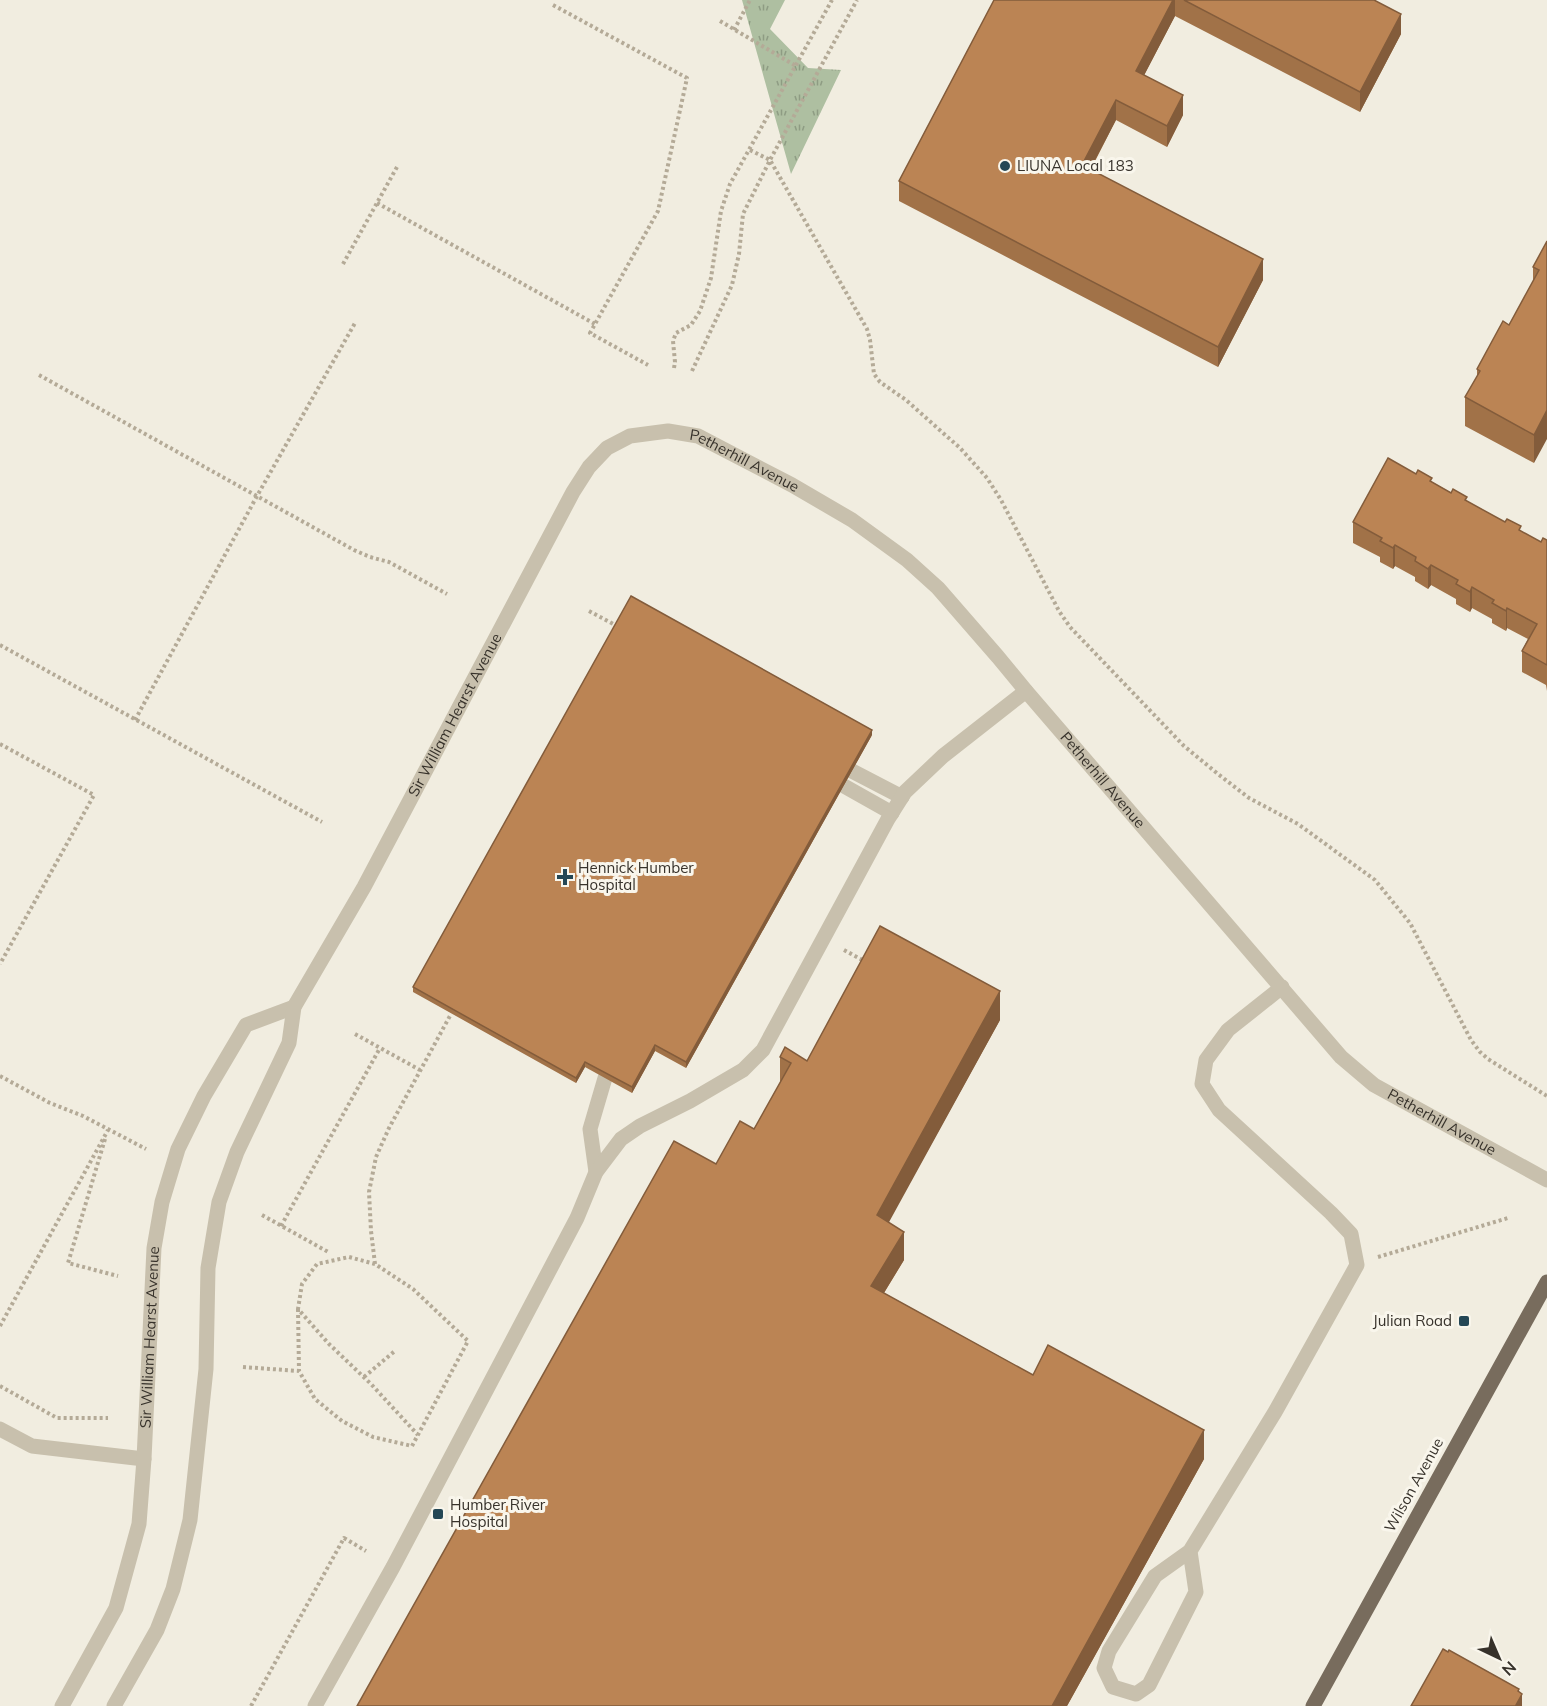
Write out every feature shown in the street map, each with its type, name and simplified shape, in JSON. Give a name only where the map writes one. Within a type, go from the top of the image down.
[{"type":"main road","name":"Wilson Avenue","points":[[1313,1706],[1547,1282]]},
{"type":"lane","name":"Petherhill Avenue","points":[[630,436],[668,431],[698,436],[852,520],[907,560],[938,588],[1341,1057],[1374,1085],[1547,1180]]},
{"type":"lane","name":"Sir William Hearst Avenue","points":[[114,1706],[157,1630],[173,1589],[190,1520],[206,1369],[208,1268],[219,1202],[237,1152],[289,1043],[294,1007],[364,887],[573,492],[589,467],[607,448],[630,436]]},
{"type":"lane","points":[[315,1706],[393,1567],[566,1239],[596,1172],[621,1139],[640,1126],[690,1101],[743,1070],[763,1050],[905,792],[943,756],[1026,691]]},
{"type":"lane","points":[[852,771],[902,797]]},
{"type":"lane","points":[[844,786],[892,813]]},
{"type":"lane","points":[[1190,1551],[1196,1592],[1149,1684],[1136,1694],[1113,1687],[1104,1668],[1109,1651],[1155,1576],[1190,1551],[1275,1412],[1357,1265],[1351,1234],[1219,1110],[1202,1084],[1206,1060],[1228,1030],[1282,987]]},
{"type":"lane","name":"Sir William Hearst Avenue","points":[[62,1706],[116,1608],[139,1524],[154,1248],[162,1202],[178,1149],[204,1096],[246,1025],[294,1007]]},
{"type":"lane","points":[[596,1172],[590,1129],[605,1078]]},
{"type":"lane","points":[[0,1429],[32,1446],[144,1459]]},
{"type":"path","points":[[734,30],[750,0]]},
{"type":"path","points":[[674,368],[673,341],[676,333],[691,325],[700,311],[711,278],[722,211],[730,184],[832,0]]},
{"type":"path","points":[[692,371],[732,285],[739,254],[743,214],[857,0]]},
{"type":"path","points":[[553,5],[687,78],[658,211],[590,333],[648,365]]},
{"type":"path","points":[[720,21],[796,66]]},
{"type":"path","points":[[750,150],[770,160],[867,329],[874,374],[880,382],[906,400],[960,448],[987,478],[1001,500],[1059,611],[1070,627],[1184,746],[1250,798],[1298,824],[1375,880],[1410,923],[1471,1040],[1480,1052],[1547,1096]]},
{"type":"path","points":[[343,264],[397,167]]},
{"type":"path","points":[[377,203],[595,324]]},
{"type":"path","points":[[135,720],[355,322]]},
{"type":"path","points":[[39,375],[354,550],[389,562],[447,594]]},
{"type":"path","points":[[589,611],[617,626]]},
{"type":"path","points":[[0,645],[322,822]]},
{"type":"path","points":[[0,744],[94,795],[0,964]]},
{"type":"path","points":[[375,1264],[369,1192],[376,1157],[389,1128],[451,1014]]},
{"type":"path","points":[[355,1034],[420,1071]]},
{"type":"path","points":[[281,1226],[380,1048]]},
{"type":"path","points":[[0,1076],[146,1149]]},
{"type":"path","points":[[108,1130],[68,1263],[118,1276]]},
{"type":"path","points":[[0,1326],[108,1130]]},
{"type":"path","points":[[262,1215],[330,1253]]},
{"type":"path","points":[[1402,1250],[1508,1218]]},
{"type":"path","points":[[349,1257],[375,1264],[412,1289],[468,1341],[412,1446],[373,1437],[342,1421],[315,1399],[299,1371],[298,1309],[302,1284],[317,1264],[349,1257]]},
{"type":"path","points":[[298,1309],[418,1435]]},
{"type":"path","points":[[364,1377],[396,1350]]},
{"type":"path","points":[[243,1367],[299,1371]]},
{"type":"path","points":[[0,1386],[57,1418],[108,1418]]},
{"type":"path","points":[[251,1706],[344,1538],[366,1551]]},
{"type":"green space","points":[[742,0],[785,0],[770,29],[808,68],[841,70],[791,174]]},
{"type":"building","name":"LIUNA Local 183","points":[[994,0],[1173,0],[1136,71],[1183,95],[1167,126],[1116,100],[1082,165],[1263,259],[1218,347],[899,181]]},
{"type":"building","points":[[1184,0],[1374,0],[1401,14],[1360,92]]},
{"type":"building","points":[[1547,241],[1547,410],[1534,435],[1465,397],[1503,321],[1509,325],[1539,270],[1533,267]]},
{"type":"building","points":[[1388,458],[1416,474],[1418,470],[1432,478],[1430,481],[1451,493],[1453,489],[1467,497],[1465,500],[1505,522],[1507,519],[1521,526],[1519,530],[1541,542],[1543,538],[1547,540],[1547,665],[1522,651],[1537,624],[1507,608],[1506,611],[1492,603],[1494,600],[1472,587],[1470,592],[1456,584],[1458,580],[1431,565],[1428,569],[1415,561],[1416,557],[1395,545],[1393,548],[1380,541],[1382,538],[1353,522]]},
{"type":"building","points":[[631,596],[872,730],[686,1062],[655,1045],[632,1087],[585,1062],[576,1078],[413,987]]},
{"type":"building","points":[[880,926],[1000,991],[877,1215],[904,1232],[871,1286],[1033,1375],[1048,1345],[1204,1430],[1052,1706],[357,1706],[674,1141],[716,1164],[740,1121],[754,1129],[791,1063],[780,1057],[785,1047],[807,1061]]},
{"type":"building","points":[[1443,1649],[1448,1652],[1449,1650],[1519,1689],[1518,1691],[1522,1694],[1517,1706],[1411,1706]]},
{"type":"place","name":"LIUNA Local 183","points":[[1005,166]]},
{"type":"place","name":"Hennick Humber Hospital","points":[[565,877]]},
{"type":"place","name":"Julian Road","points":[[1464,1321]]},
{"type":"place","name":"Humber River Hospital","points":[[438,1514]]}]
